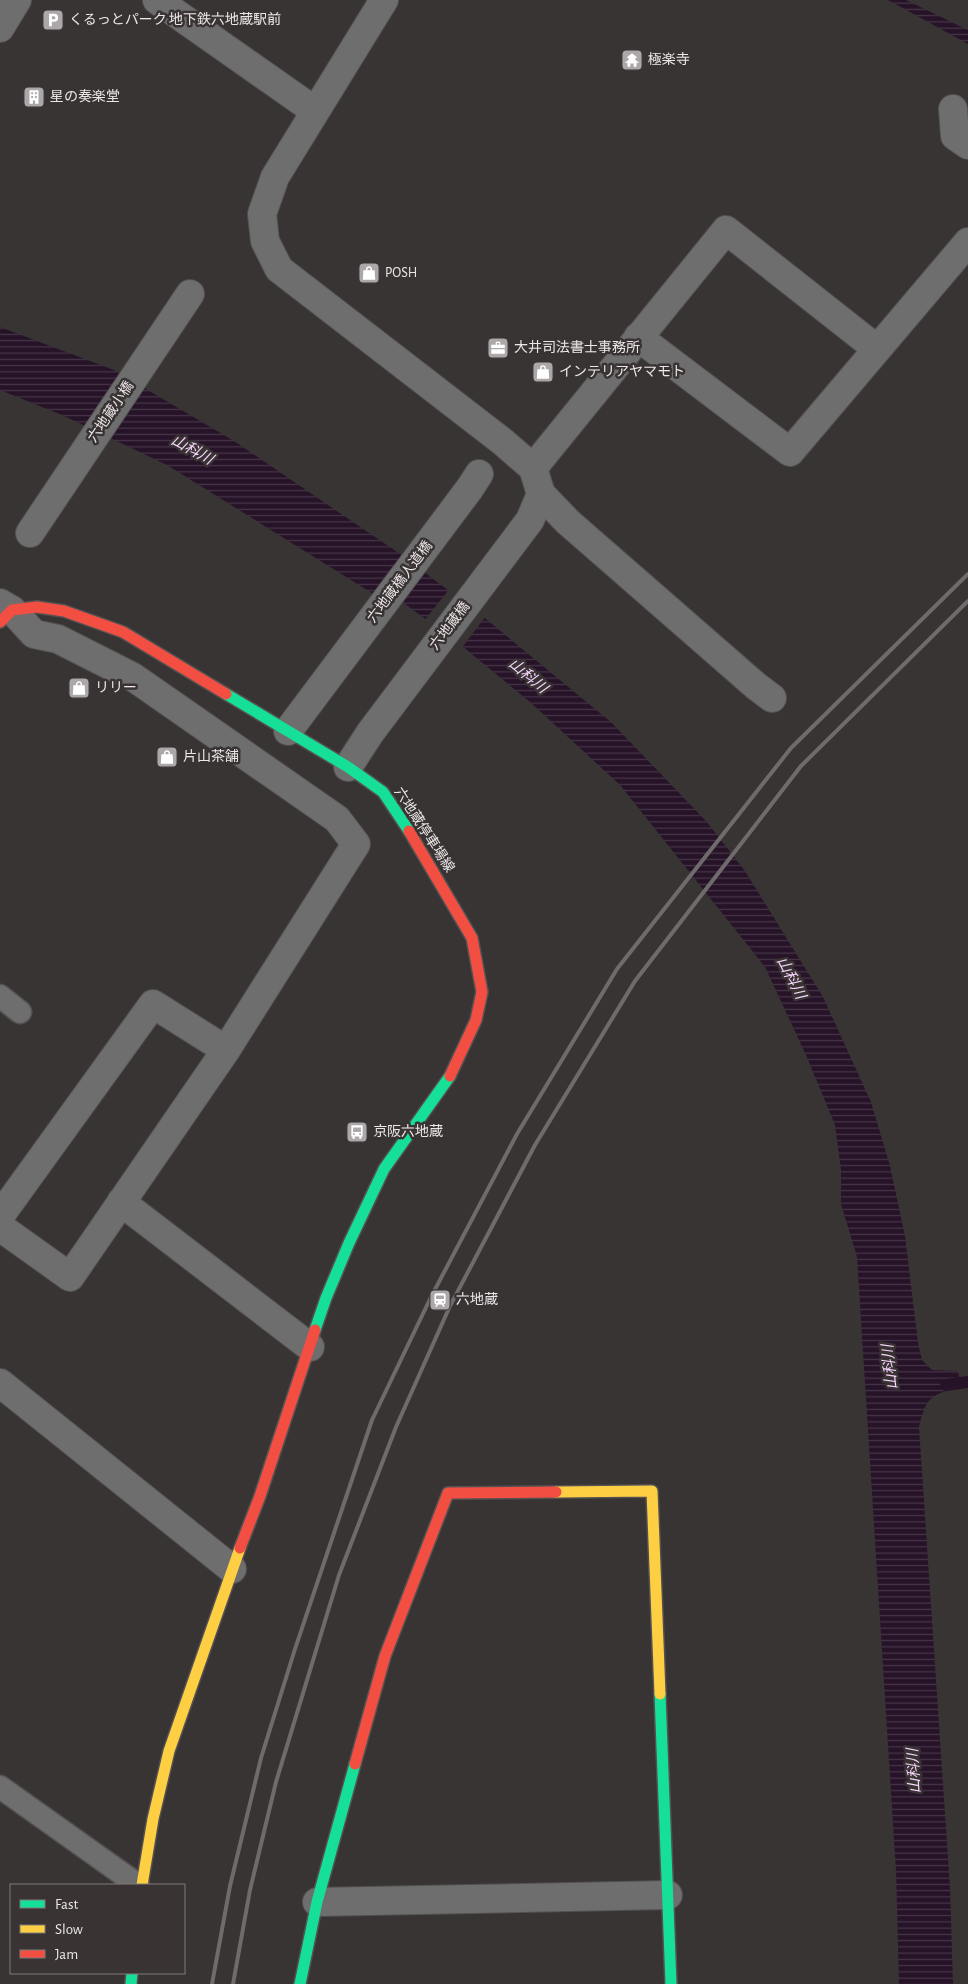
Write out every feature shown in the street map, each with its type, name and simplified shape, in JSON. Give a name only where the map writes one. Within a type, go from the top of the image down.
[{"type":"street","points":[[0,28],[17,0]]},
{"type":"street","points":[[157,0],[315,111]]},
{"type":"street","points":[[384,0],[275,177],[262,214],[265,241],[279,269],[503,442],[532,468],[540,494],[568,522],[772,698]]},
{"type":"street","points":[[953,110],[955,136],[968,145]]},
{"type":"street","points":[[532,468],[726,230],[877,349]]},
{"type":"street","points":[[638,337],[790,452],[968,242]]},
{"type":"street","name":"六地蔵小橋","points":[[34,527],[187,298]]},
{"type":"street","name":"六地蔵橋人道橋","points":[[288,731],[479,474]]},
{"type":"street","name":"六地蔵橋","points":[[348,767],[370,733],[530,520],[540,494]]},
{"type":"street","name":"六地蔵停車場線","points":[[4,612],[37,607],[64,610],[122,632],[348,767],[382,792],[406,825],[472,938],[482,992],[476,1020],[448,1079],[384,1169],[360,1218],[326,1298],[260,1496],[232,1569],[169,1751],[153,1819],[142,1884]]},
{"type":"street","points":[[0,1227],[70,1277],[226,1050],[356,844],[337,819],[132,677],[58,638],[34,634],[4,612]]},
{"type":"street","points":[[0,1216],[153,1004],[226,1050]]},
{"type":"street","points":[[121,1202],[310,1347]]},
{"type":"street","points":[[0,1383],[232,1569]]},
{"type":"street","points":[[300,1984],[317,1902],[385,1656],[448,1493],[652,1491],[671,1984]]},
{"type":"street","points":[[317,1902],[668,1895]]},
{"type":"lane","points":[[0,996],[20,1012]]},
{"type":"lane","points":[[0,1787],[137,1884]]},
{"type":"water","points":[[888,0],[906,0],[968,30],[968,44]]},
{"type":"water","name":"山科川","points":[[0,327],[114,370],[234,441],[403,556],[486,619],[612,723],[706,821],[745,871],[823,997],[871,1102],[890,1166],[905,1236],[918,1343],[922,1360],[932,1370],[958,1371],[961,1388],[943,1392],[932,1398],[924,1409],[919,1427],[950,1888],[953,1984],[899,1984],[896,1871],[857,1257],[841,1204],[841,1170],[835,1125],[806,1055],[765,967],[620,785],[530,702],[462,646],[382,587],[375,595],[167,465],[62,415],[0,390]]},
{"type":"pier","points":[[450,588],[486,616],[461,649],[424,621]]},
{"type":"waterway","points":[[946,1385],[968,1382]]},
{"type":"railway","points":[[212,1984],[230,1886],[261,1758],[295,1649],[372,1420],[431,1297],[517,1134],[617,969],[791,748],[968,574]]},
{"type":"railway","points":[[233,1984],[250,1890],[276,1782],[339,1575],[396,1427],[450,1306],[535,1145],[635,981],[801,766],[968,601]]},
{"type":"traffic: fast","points":[[226,694],[348,767],[383,792],[409,831]]},
{"type":"traffic: fast","points":[[315,1330],[349,1243],[384,1169],[450,1076]]},
{"type":"traffic: fast","points":[[660,1694],[671,1984]]},
{"type":"traffic: fast","points":[[300,1984],[317,1902],[355,1764]]},
{"type":"traffic: fast","points":[[131,1984],[132,1974]]},
{"type":"traffic: slow","points":[[556,1492],[652,1491],[660,1694]]},
{"type":"traffic: slow","points":[[142,1884],[153,1819],[169,1751],[240,1548]]},
{"type":"traffic: jam","points":[[0,622],[12,610],[37,607],[64,611],[123,632],[226,694]]},
{"type":"traffic: jam","points":[[409,831],[472,938],[482,992],[476,1020],[450,1076]]},
{"type":"traffic: jam","points":[[240,1548],[260,1496],[315,1330]]},
{"type":"traffic: jam","points":[[355,1764],[385,1656],[448,1493],[556,1492]]},
{"type":"place","name":"くるっとパーク 地下鉄六地蔵駅前","points":[[53,20]]},
{"type":"place","name":"極楽寺","points":[[632,60]]},
{"type":"place","name":"星の奏楽堂","points":[[34,97]]},
{"type":"place","name":"POSH","points":[[369,273]]},
{"type":"place","name":"大井司法書士事務所","points":[[498,348]]},
{"type":"place","name":"インテリアヤマモト","points":[[543,372]]},
{"type":"place","name":"リリー","points":[[79,688]]},
{"type":"place","name":"片山茶舗","points":[[167,757]]},
{"type":"place","name":"京阪六地蔵","points":[[357,1132]]},
{"type":"place","name":"六地蔵","points":[[440,1300]]}]
